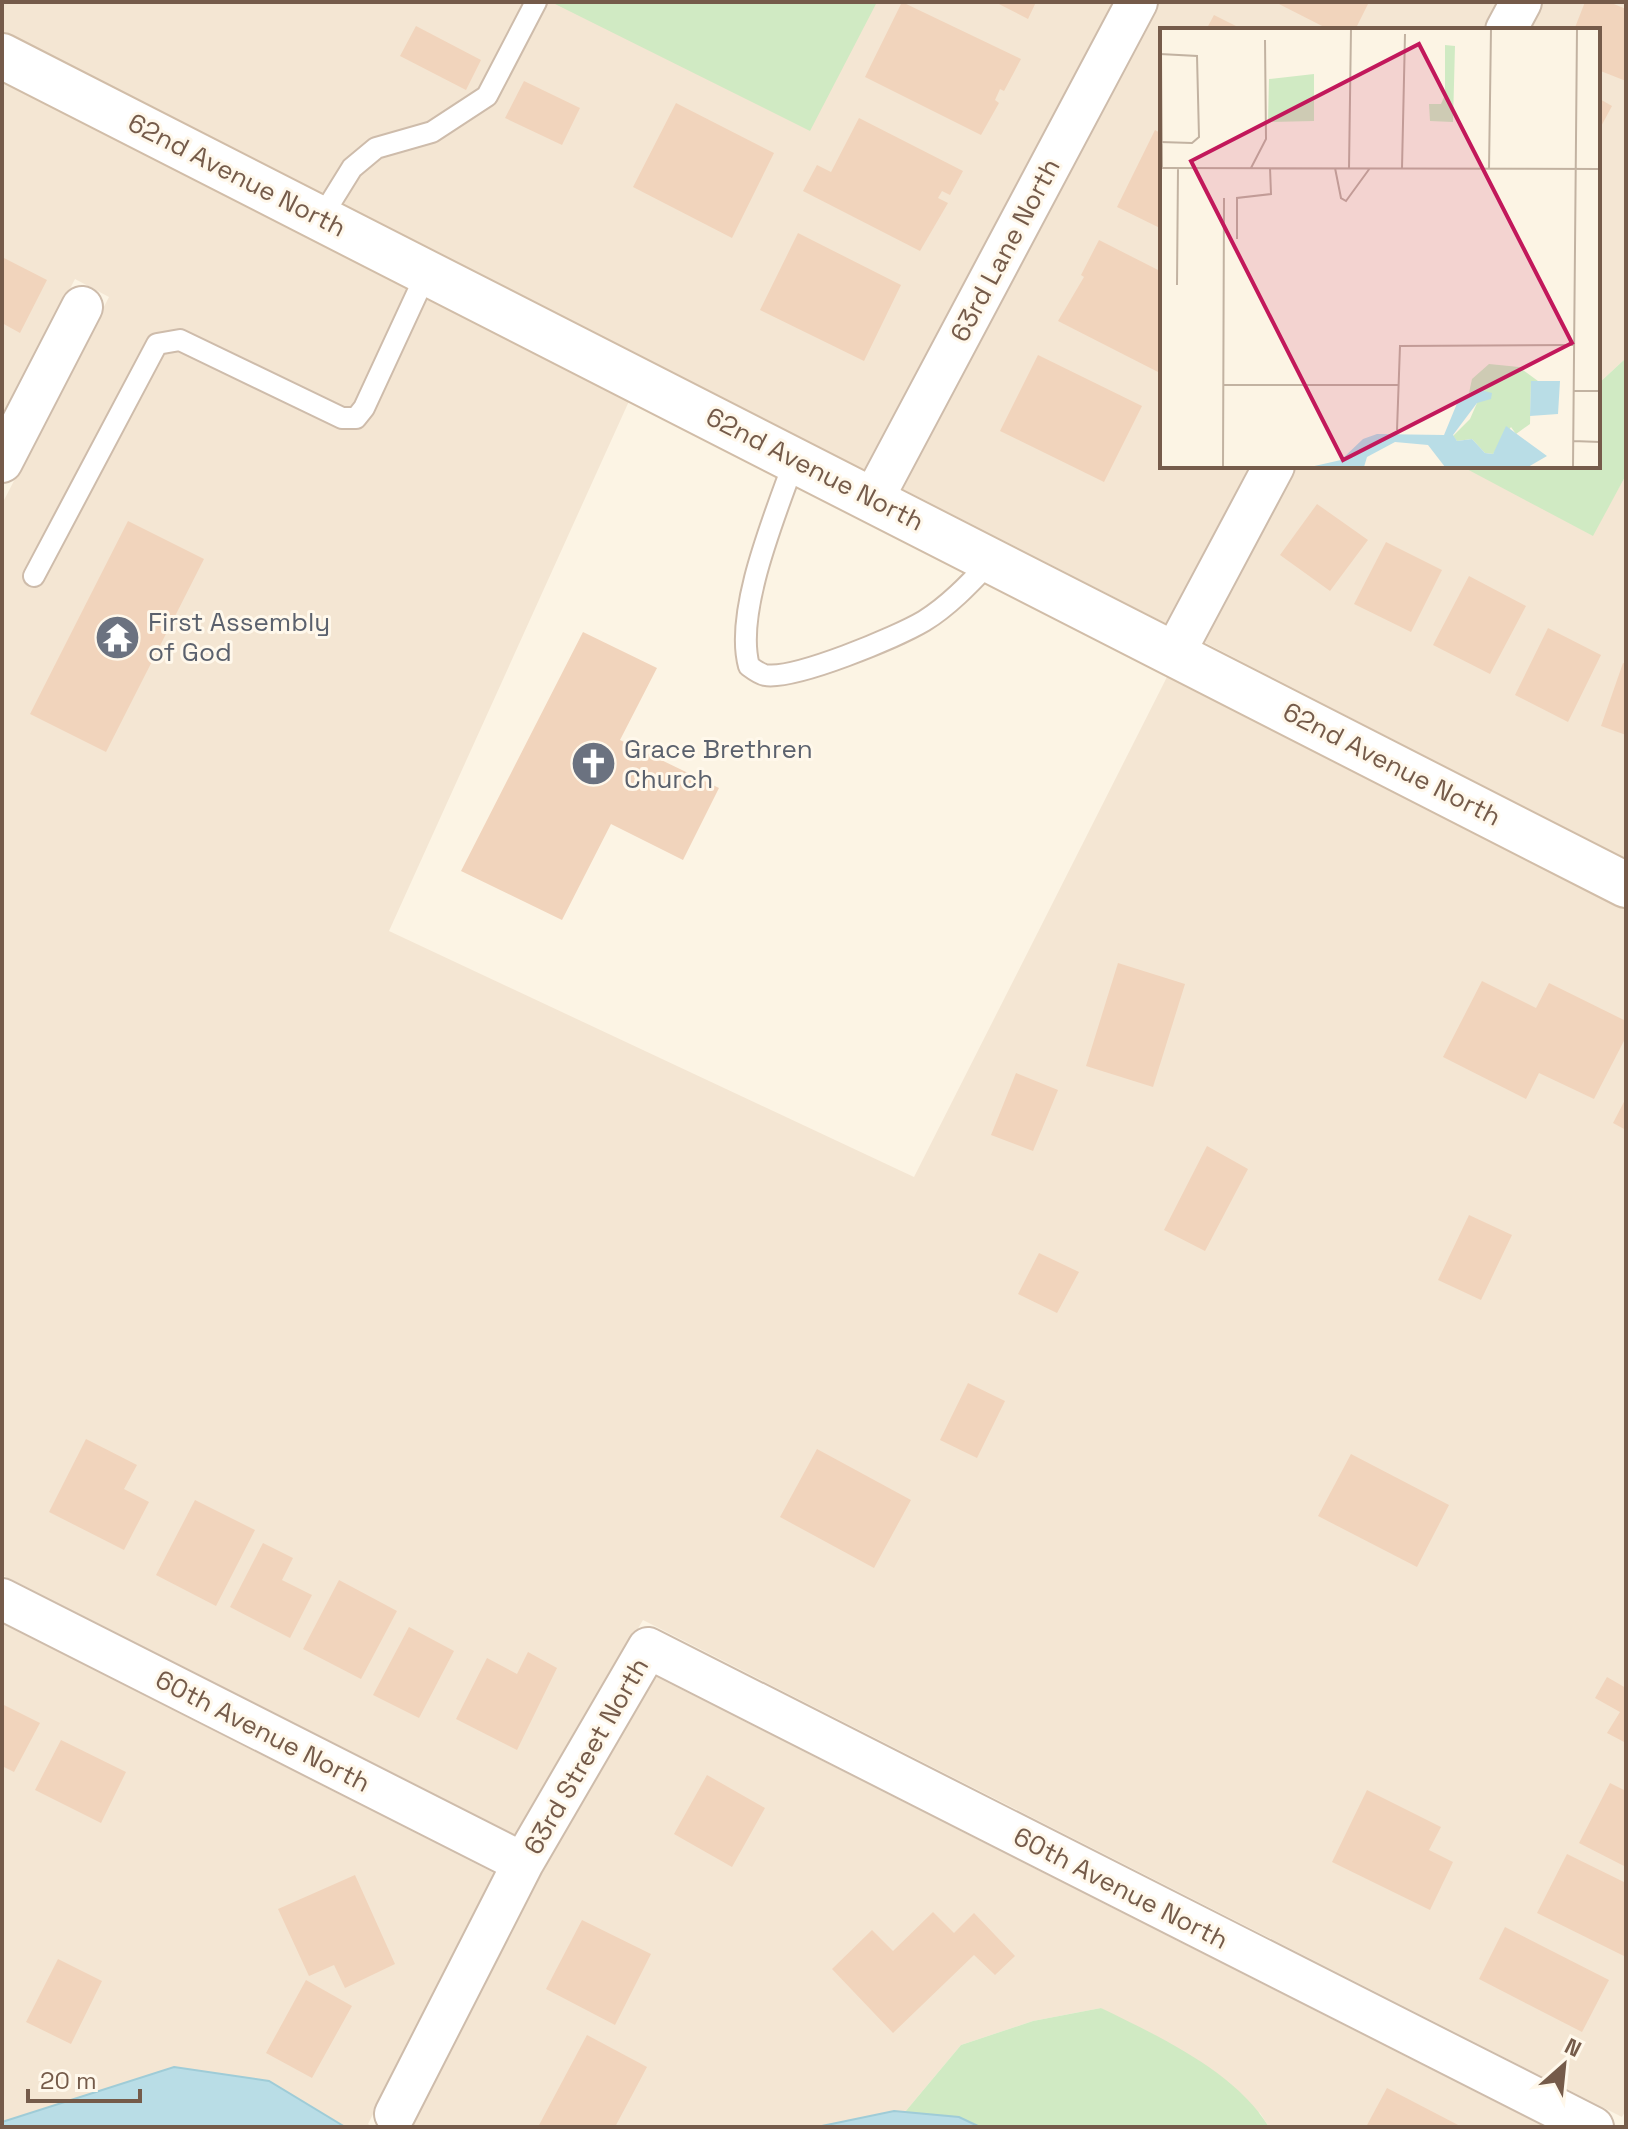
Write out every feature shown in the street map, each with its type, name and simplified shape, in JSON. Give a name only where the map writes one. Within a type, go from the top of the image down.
[{"type":"street","name":"63rd Lane North","points":[[873,499],[1137,2]]},
{"type":"street","points":[[1507,28],[1521,2]]},
{"type":"street","name":"62nd Avenue North","points":[[2,56],[993,559],[1626,885]]},
{"type":"street","points":[[2,462],[82,307]]},
{"type":"street","points":[[1175,652],[1273,468]]},
{"type":"street","name":"60th Avenue North","points":[[2,1599],[523,1863]]},
{"type":"street","name":"60th Avenue North","points":[[648,1648],[1593,2127]]},
{"type":"street","name":"63rd Street North","points":[[395,2114],[523,1863],[648,1648]]},
{"type":"lane","points":[[321,218],[352,168],[376,148],[432,132],[487,96],[536,2]]},
{"type":"lane","points":[[34,576],[157,344],[169,339],[180,340],[342,418],[356,418],[364,408],[427,272]]},
{"type":"lane","points":[[795,459],[760,561],[744,646],[749,666],[765,675],[800,670],[867,647],[924,621],[961,592],[993,559]]},
{"type":"shaded area","points":[[2,2],[1115,2],[866,471],[2,32]]},
{"type":"shaded area","points":[[1158,2],[1499,2],[1485,28],[1160,28],[1160,468],[1250,468],[1167,624],[901,488]]},
{"type":"shaded area","points":[[1543,2],[1626,2],[1626,358],[1600,382],[1600,28],[1529,28]]},
{"type":"shaded area","points":[[2,80],[630,399],[389,931],[914,1177],[1169,673],[1626,909],[1626,2110],[1622,2117],[643,1620],[517,1836],[2,1575],[2,504],[109,297],[75,279],[2,420]]},
{"type":"shaded area","points":[[1294,468],[1468,468],[1592,535],[1626,475],[1626,860],[1202,641]]},
{"type":"shaded area","points":[[2,1623],[496,1874],[368,2124],[372,2127],[345,2127],[269,2081],[174,2067],[2,2122]]},
{"type":"shaded area","points":[[655,1676],[1545,2127],[1269,2127],[1260,2113],[1101,2008],[1033,2021],[961,2045],[905,2112],[894,2111],[817,2127],[410,2127],[540,1873]]},
{"type":"green space","points":[[551,2],[877,2],[810,131]]},
{"type":"green space","points":[[1626,358],[1626,475],[1593,536],[1465,468],[1600,468],[1600,382]]},
{"type":"green space","points":[[1101,2008],[1170,2043],[1216,2072],[1254,2107],[1269,2127],[980,2127],[959,2117],[905,2112],[961,2045],[1033,2021]]},
{"type":"water","points":[[174,2067],[269,2081],[345,2127],[2,2127],[2,2122]]},
{"type":"water","points":[[894,2111],[959,2117],[980,2127],[817,2127]]},
{"type":"building","points":[[902,2],[1021,59],[1004,91],[1000,89],[995,100],[999,103],[981,135],[865,77]]},
{"type":"building","points":[[995,2],[1036,2],[1028,19]]},
{"type":"building","points":[[1275,2],[1369,2],[1356,28],[1326,28]]},
{"type":"building","points":[[1585,2],[1609,2],[1626,9],[1626,81],[1600,71],[1600,28],[1575,28]]},
{"type":"building","points":[[1214,15],[1240,28],[1207,28]]},
{"type":"building","points":[[416,26],[481,60],[466,90],[400,56]]},
{"type":"building","points":[[524,81],[580,108],[562,145],[505,118]]},
{"type":"building","points":[[1600,99],[1612,106],[1600,128]]},
{"type":"building","points":[[676,103],[774,153],[732,238],[633,187]]},
{"type":"building","points":[[859,118],[963,171],[950,195],[942,191],[938,198],[948,203],[920,251],[803,191],[817,165],[831,172]]},
{"type":"building","points":[[1155,130],[1160,133],[1160,228],[1117,207]]},
{"type":"building","points":[[798,233],[901,285],[864,361],[760,310]]},
{"type":"building","points":[[1099,240],[1160,271],[1160,373],[1058,321],[1084,277],[1081,275]]},
{"type":"building","points":[[4,258],[47,280],[20,333],[2,323]]},
{"type":"building","points":[[1038,355],[1142,406],[1104,482],[1000,431]]},
{"type":"building","points":[[1317,504],[1368,540],[1330,591],[1280,555]]},
{"type":"building","name":"First Assembly of God","points":[[128,521],[204,559],[106,752],[30,714]]},
{"type":"building","points":[[1386,542],[1442,570],[1411,632],[1354,604]]},
{"type":"building","points":[[1469,576],[1526,606],[1490,674],[1433,645]]},
{"type":"building","points":[[1548,628],[1601,655],[1568,722],[1515,695]]},
{"type":"building","name":"Grace Brethren Church","points":[[583,632],[657,668],[620,740],[719,788],[683,860],[611,824],[562,920],[461,871]]},
{"type":"building","points":[[1623,663],[1626,664],[1626,735],[1601,726]]},
{"type":"building","points":[[1118,963],[1185,984],[1153,1087],[1086,1066]]},
{"type":"building","points":[[1482,981],[1536,1008],[1549,983],[1626,1021],[1626,1037],[1594,1099],[1539,1073],[1526,1099],[1443,1057]]},
{"type":"building","points":[[1016,1073],[1058,1090],[1033,1151],[991,1135]]},
{"type":"building","points":[[1626,1098],[1626,1130],[1613,1123]]},
{"type":"building","points":[[1207,1146],[1248,1169],[1205,1251],[1164,1230]]},
{"type":"building","points":[[1469,1215],[1512,1235],[1481,1300],[1438,1280]]},
{"type":"building","points":[[1039,1253],[1079,1272],[1057,1313],[1018,1294]]},
{"type":"building","points":[[968,1383],[1005,1401],[977,1458],[940,1440]]},
{"type":"building","points":[[86,1439],[137,1465],[124,1489],[149,1502],[124,1550],[49,1512]]},
{"type":"building","points":[[817,1449],[911,1500],[874,1568],[780,1517]]},
{"type":"building","points":[[1351,1454],[1449,1505],[1417,1567],[1318,1516]]},
{"type":"building","points":[[195,1500],[255,1530],[216,1606],[156,1575]]},
{"type":"building","points":[[263,1543],[293,1558],[282,1580],[312,1595],[290,1638],[230,1607]]},
{"type":"building","points":[[339,1580],[397,1611],[361,1679],[303,1649]]},
{"type":"building","points":[[409,1627],[454,1651],[419,1718],[373,1695]]},
{"type":"building","points":[[528,1652],[557,1668],[517,1750],[456,1719],[487,1658],[517,1674]]},
{"type":"building","points":[[1607,1677],[1626,1688],[1626,1743],[1607,1733],[1620,1712],[1595,1698]]},
{"type":"building","points":[[2,1704],[40,1723],[14,1772],[2,1766]]},
{"type":"building","points":[[61,1740],[126,1772],[101,1823],[35,1790]]},
{"type":"building","points":[[707,1775],[765,1808],[732,1867],[674,1834]]},
{"type":"building","points":[[1610,1783],[1626,1791],[1626,1867],[1579,1843]]},
{"type":"building","points":[[1367,1790],[1441,1827],[1429,1850],[1453,1862],[1430,1910],[1332,1862]]},
{"type":"building","points":[[1567,1854],[1626,1883],[1626,1957],[1537,1913]]},
{"type":"building","points":[[355,1875],[395,1964],[345,1988],[334,1965],[309,1976],[278,1909]]},
{"type":"building","points":[[933,1912],[954,1933],[974,1913],[1015,1956],[995,1975],[974,1955],[893,2033],[832,1969],[872,1930],[893,1951]]},
{"type":"building","points":[[582,1920],[651,1954],[615,2025],[546,1989]]},
{"type":"building","points":[[1505,1927],[1609,1980],[1582,2032],[1479,1979]]},
{"type":"building","points":[[58,1959],[102,1981],[71,2044],[26,2022]]},
{"type":"building","points":[[306,1980],[352,2006],[312,2078],[266,2053]]},
{"type":"building","points":[[587,2035],[647,2067],[615,2127],[538,2127]]},
{"type":"building","points":[[1387,2088],[1462,2127],[1366,2127]]},
{"type":"place","name":"First Assembly of God","points":[[117,637]]},
{"type":"place","name":"Grace Brethren Church","points":[[593,764]]}]
